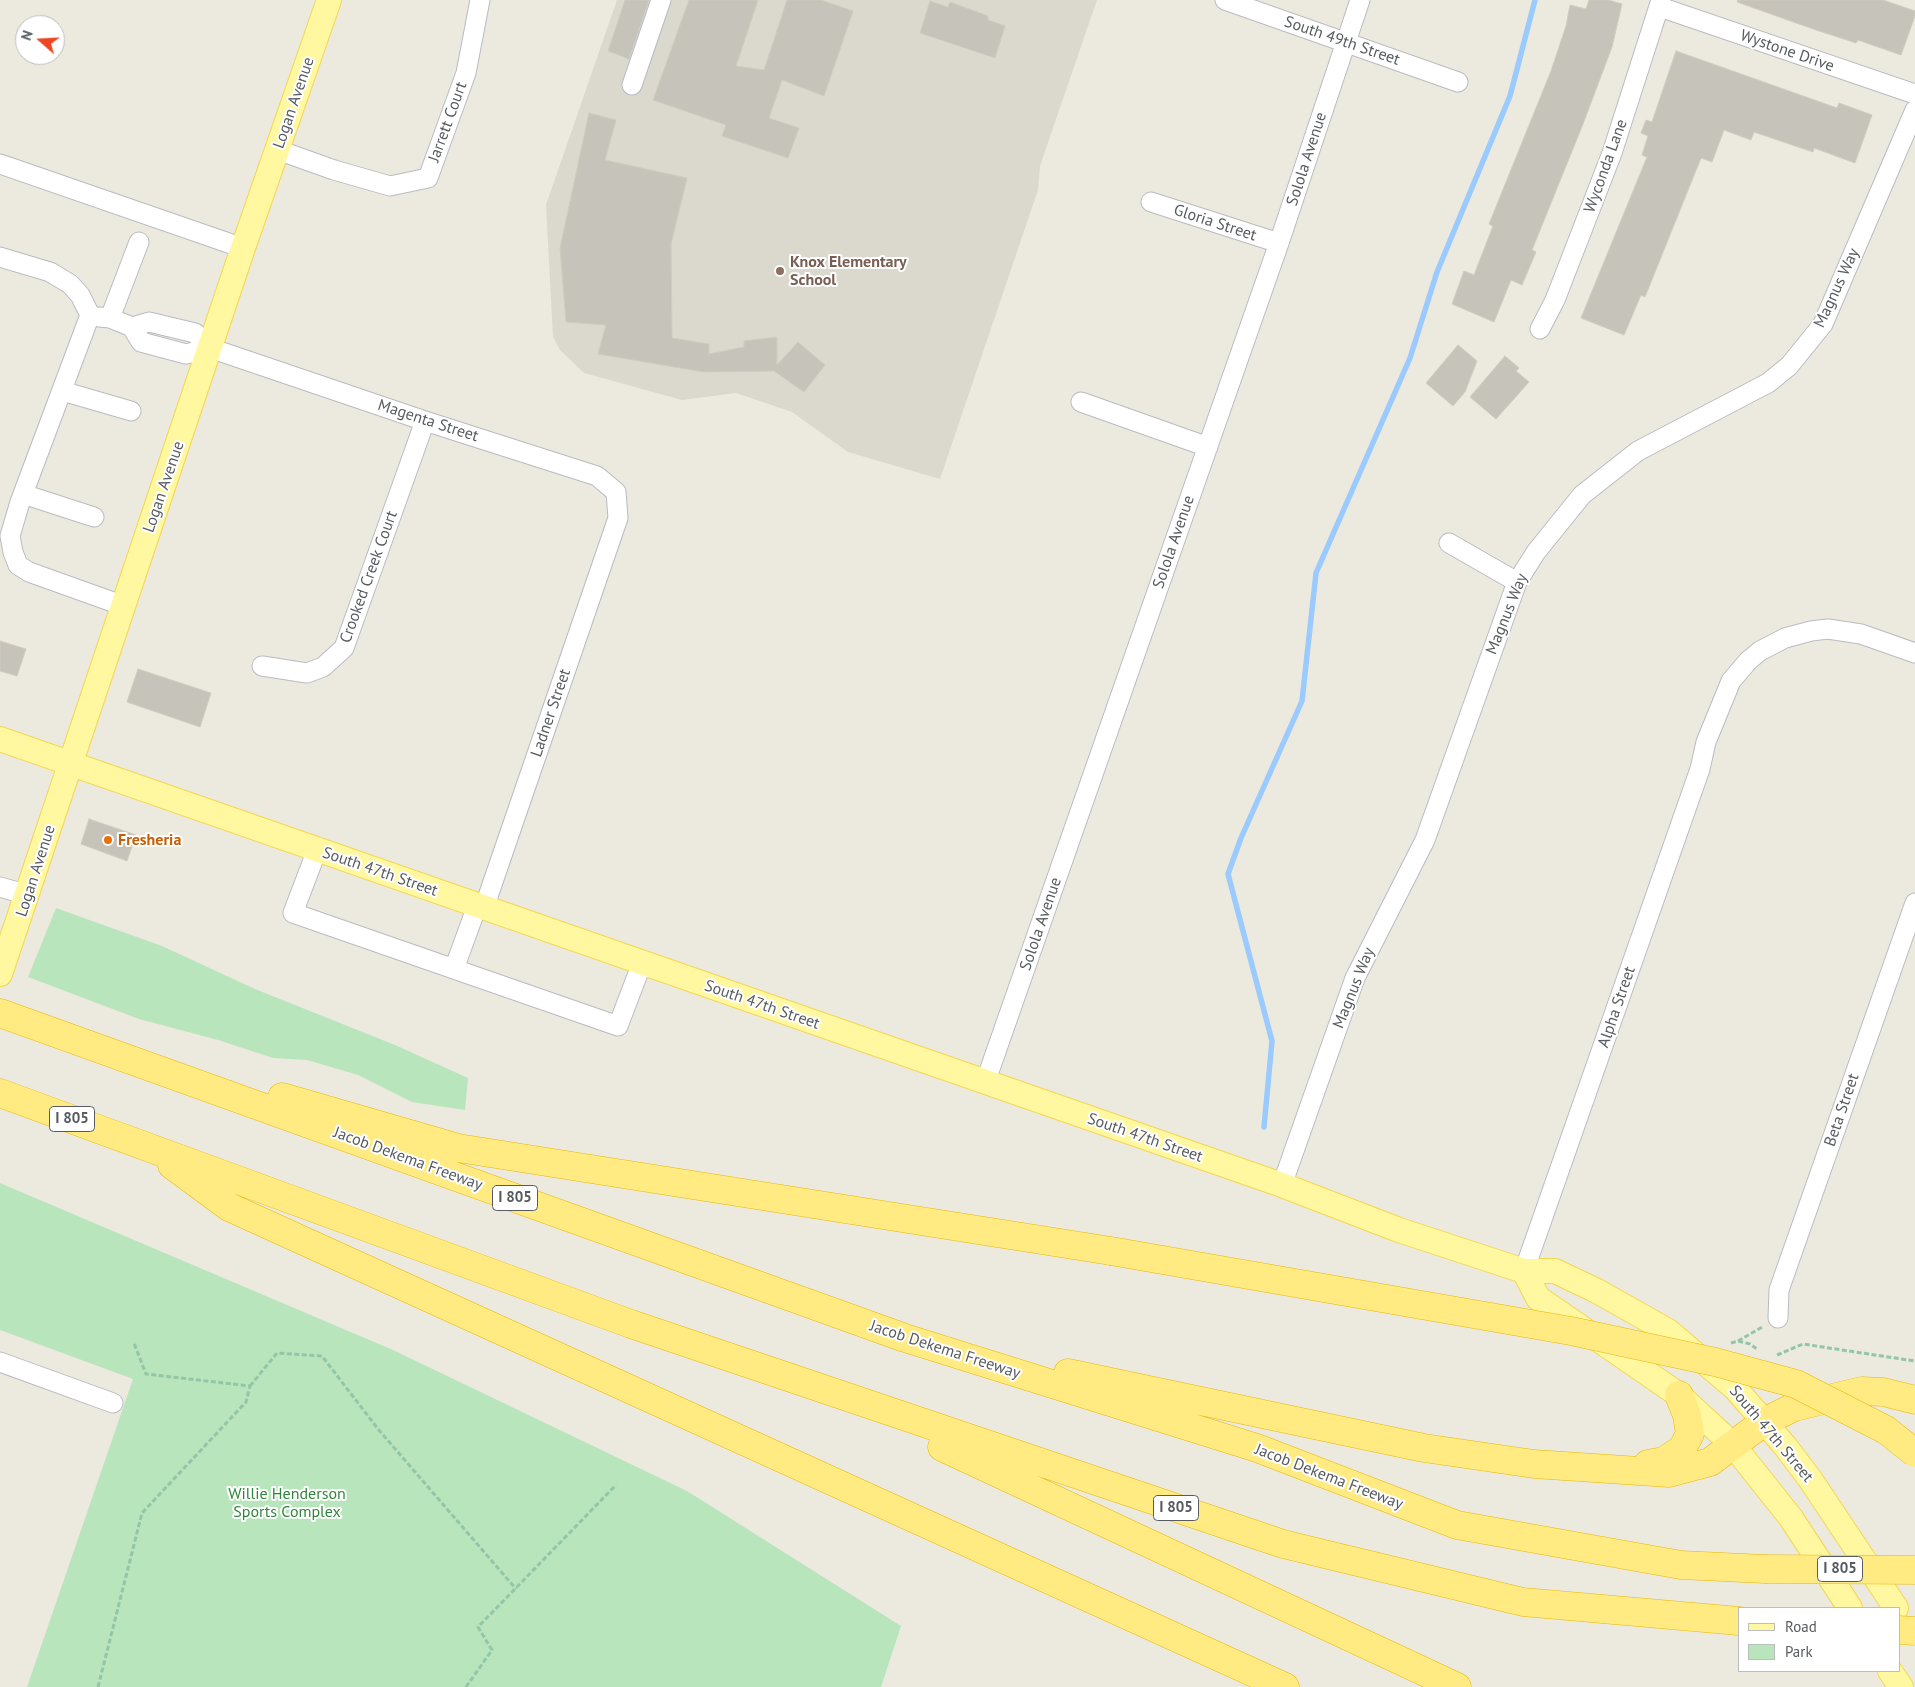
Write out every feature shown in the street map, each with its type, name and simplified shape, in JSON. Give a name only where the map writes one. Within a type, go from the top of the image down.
[{"type":"highway","points":[[12,1017],[458,1148],[1111,1251],[1571,1331],[1715,1362],[1796,1384],[1886,1430],[1915,1453]]},
{"type":"highway","name":"Jacob Dekema Freeway","points":[[12,1017],[905,1338],[1257,1448],[1457,1525],[1680,1565],[1765,1569],[1915,1570]]},
{"type":"highway","name":"I 805","points":[[0,1093],[631,1324],[1282,1544],[1523,1602],[1738,1621]]},
{"type":"highway","points":[[144,1145],[229,1207],[1285,1687]]},
{"type":"highway","points":[[631,1324],[968,1457],[1457,1687]]},
{"type":"highway","points":[[905,1338],[1424,1448],[1534,1464],[1618,1471],[1669,1473],[1710,1462],[1764,1422],[1794,1407],[1862,1391],[1883,1392],[1915,1400]]},
{"type":"highway","points":[[1618,1471],[1664,1461],[1682,1449],[1690,1434],[1687,1415],[1679,1395]]},
{"type":"highway","points":[[1900,1630],[1915,1631]]},
{"type":"main road","name":"Logan Avenue","points":[[0,974],[28,896],[243,248],[329,0]]},
{"type":"main road","name":"South 47th Street","points":[[0,739],[1282,1185],[1399,1230],[1524,1271],[1555,1271],[1597,1291],[1668,1331],[1735,1388],[1810,1479],[1895,1607]]},
{"type":"main road","points":[[1524,1271],[1538,1298],[1679,1395],[1733,1445],[1791,1518],[1849,1607]]},
{"type":"main road","points":[[1900,1615],[1915,1641]]},
{"type":"main road","points":[[1891,1672],[1901,1687]]},
{"type":"street","name":"Jarrett Court","points":[[278,150],[334,170],[390,186],[428,178],[466,73],[480,0]]},
{"type":"street","points":[[632,85],[661,0]]},
{"type":"street","name":"South 49th Street","points":[[1225,0],[1458,82]]},
{"type":"street","name":"Solola Avenue","points":[[985,1083],[1279,243],[1360,0]]},
{"type":"street","name":"Wystone Drive","points":[[1661,4],[1915,94]]},
{"type":"street","name":"Wyconda Lane","points":[[1540,329],[1555,300],[1612,153],[1661,4]]},
{"type":"street","name":"Magnus Way","points":[[1282,1185],[1355,978],[1425,840],[1518,582],[1536,552],[1581,495],[1638,451],[1768,383],[1789,366],[1823,324],[1915,110]]},
{"type":"street","points":[[0,164],[243,248]]},
{"type":"street","name":"Gloria Street","points":[[1151,202],[1279,243]]},
{"type":"street","points":[[110,318],[139,242]]},
{"type":"street","points":[[0,257],[50,272],[70,284],[80,295],[90,315],[23,494],[10,536],[18,565],[29,572],[124,606]]},
{"type":"street","points":[[90,315],[110,318],[132,327],[141,342],[186,354],[210,348]]},
{"type":"street","name":"Magenta Street","points":[[210,348],[425,421],[597,476],[616,492],[618,518]]},
{"type":"street","points":[[62,391],[131,411]]},
{"type":"street","points":[[1080,402],[1208,447]]},
{"type":"street","name":"Crooked Creek Court","points":[[262,666],[307,672],[323,667],[344,648],[425,421]]},
{"type":"street","points":[[23,494],[94,517]]},
{"type":"street","name":"Ladner Street","points":[[454,969],[480,907],[618,518]]},
{"type":"street","points":[[1449,543],[1518,582]]},
{"type":"street","name":"Alpha Street","points":[[1524,1271],[1697,777],[1706,742],[1726,690],[1737,672],[1760,652],[1785,638],[1811,631],[1845,630],[1915,653]]},
{"type":"street","points":[[317,850],[293,913],[618,1026],[642,963]]},
{"type":"street","points":[[0,886],[28,896]]},
{"type":"street","name":"Beta Street","points":[[1778,1318],[1779,1290],[1915,903]]},
{"type":"street","points":[[0,1362],[113,1402]]},
{"type":"path","points":[[1724,1346],[1778,1318]]},
{"type":"path","points":[[1738,1340],[1750,1344],[1760,1352]]},
{"type":"path","points":[[134,1343],[146,1374],[250,1386]]},
{"type":"path","points":[[1772,1356],[1782,1354],[1803,1344],[1915,1361]]},
{"type":"path","points":[[98,1687],[142,1513],[246,1402],[250,1386],[277,1353],[322,1356],[378,1429],[516,1588]]},
{"type":"path","points":[[466,1687],[492,1650],[478,1627],[616,1486]]},
{"type":"shaded area","name":"Knox Elementary School","points":[[617,0],[1097,0],[1040,166],[1038,190],[940,479],[848,452],[792,412],[736,393],[682,400],[584,373],[560,350],[553,337],[546,205]]},
{"type":"green space","points":[[56,908],[162,946],[255,989],[395,1045],[468,1078],[465,1110],[412,1102],[358,1075],[307,1060],[273,1058],[218,1040],[139,1019],[28,977]]},
{"type":"green space","name":"Willie Henderson Sports Complex","points":[[0,1183],[393,1350],[687,1491],[901,1626],[881,1687],[27,1687],[133,1379],[0,1330]]},
{"type":"building","points":[[625,0],[649,0],[629,59],[608,51]]},
{"type":"building","points":[[689,0],[758,0],[736,66],[764,70],[787,0],[821,0],[853,11],[824,96],[782,80],[769,118],[799,128],[788,158],[722,136],[726,125],[653,100]]},
{"type":"building","points":[[1589,0],[1608,0],[1622,4],[1612,47],[1532,250],[1536,252],[1522,285],[1511,280],[1494,322],[1452,304],[1464,271],[1474,275],[1493,226],[1489,224],[1551,71],[1566,26],[1570,5],[1586,9]]},
{"type":"building","points":[[1738,0],[1883,0],[1915,11],[1915,16],[1901,55],[1858,40],[1856,43],[1816,30],[1737,2]]},
{"type":"building","points":[[930,1],[948,7],[950,2],[988,16],[988,20],[1005,26],[995,58],[920,33]]},
{"type":"building","points":[[1676,51],[1837,108],[1839,103],[1872,115],[1855,163],[1814,148],[1813,152],[1754,132],[1751,140],[1724,130],[1712,162],[1701,158],[1645,297],[1641,295],[1624,335],[1581,318],[1647,157],[1642,155],[1648,136],[1641,133],[1646,120],[1652,122]]},
{"type":"building","points":[[589,113],[616,120],[605,160],[687,178],[671,244],[672,338],[709,344],[709,354],[744,347],[744,341],[777,337],[777,365],[798,342],[825,365],[804,392],[774,371],[704,372],[598,354],[606,325],[566,322],[560,248]]},
{"type":"building","points":[[1458,345],[1477,361],[1465,392],[1453,406],[1426,383]]},
{"type":"building","points":[[1505,356],[1519,368],[1516,371],[1529,382],[1496,419],[1470,397]]},
{"type":"building","points":[[0,641],[26,649],[17,676],[0,671]]},
{"type":"building","points":[[138,669],[211,693],[200,727],[127,702]]},
{"type":"building","name":"Fresheria","points":[[89,819],[136,835],[127,861],[81,844]]},
{"type":"waterway","points":[[1264,1127],[1272,1041],[1228,874],[1241,838],[1302,701],[1316,573],[1410,358],[1437,272],[1510,96],[1535,0]]},
{"type":"place","name":"Knox Elementary School","points":[[780,271]]},
{"type":"place","name":"Fresheria","points":[[108,840]]}]
